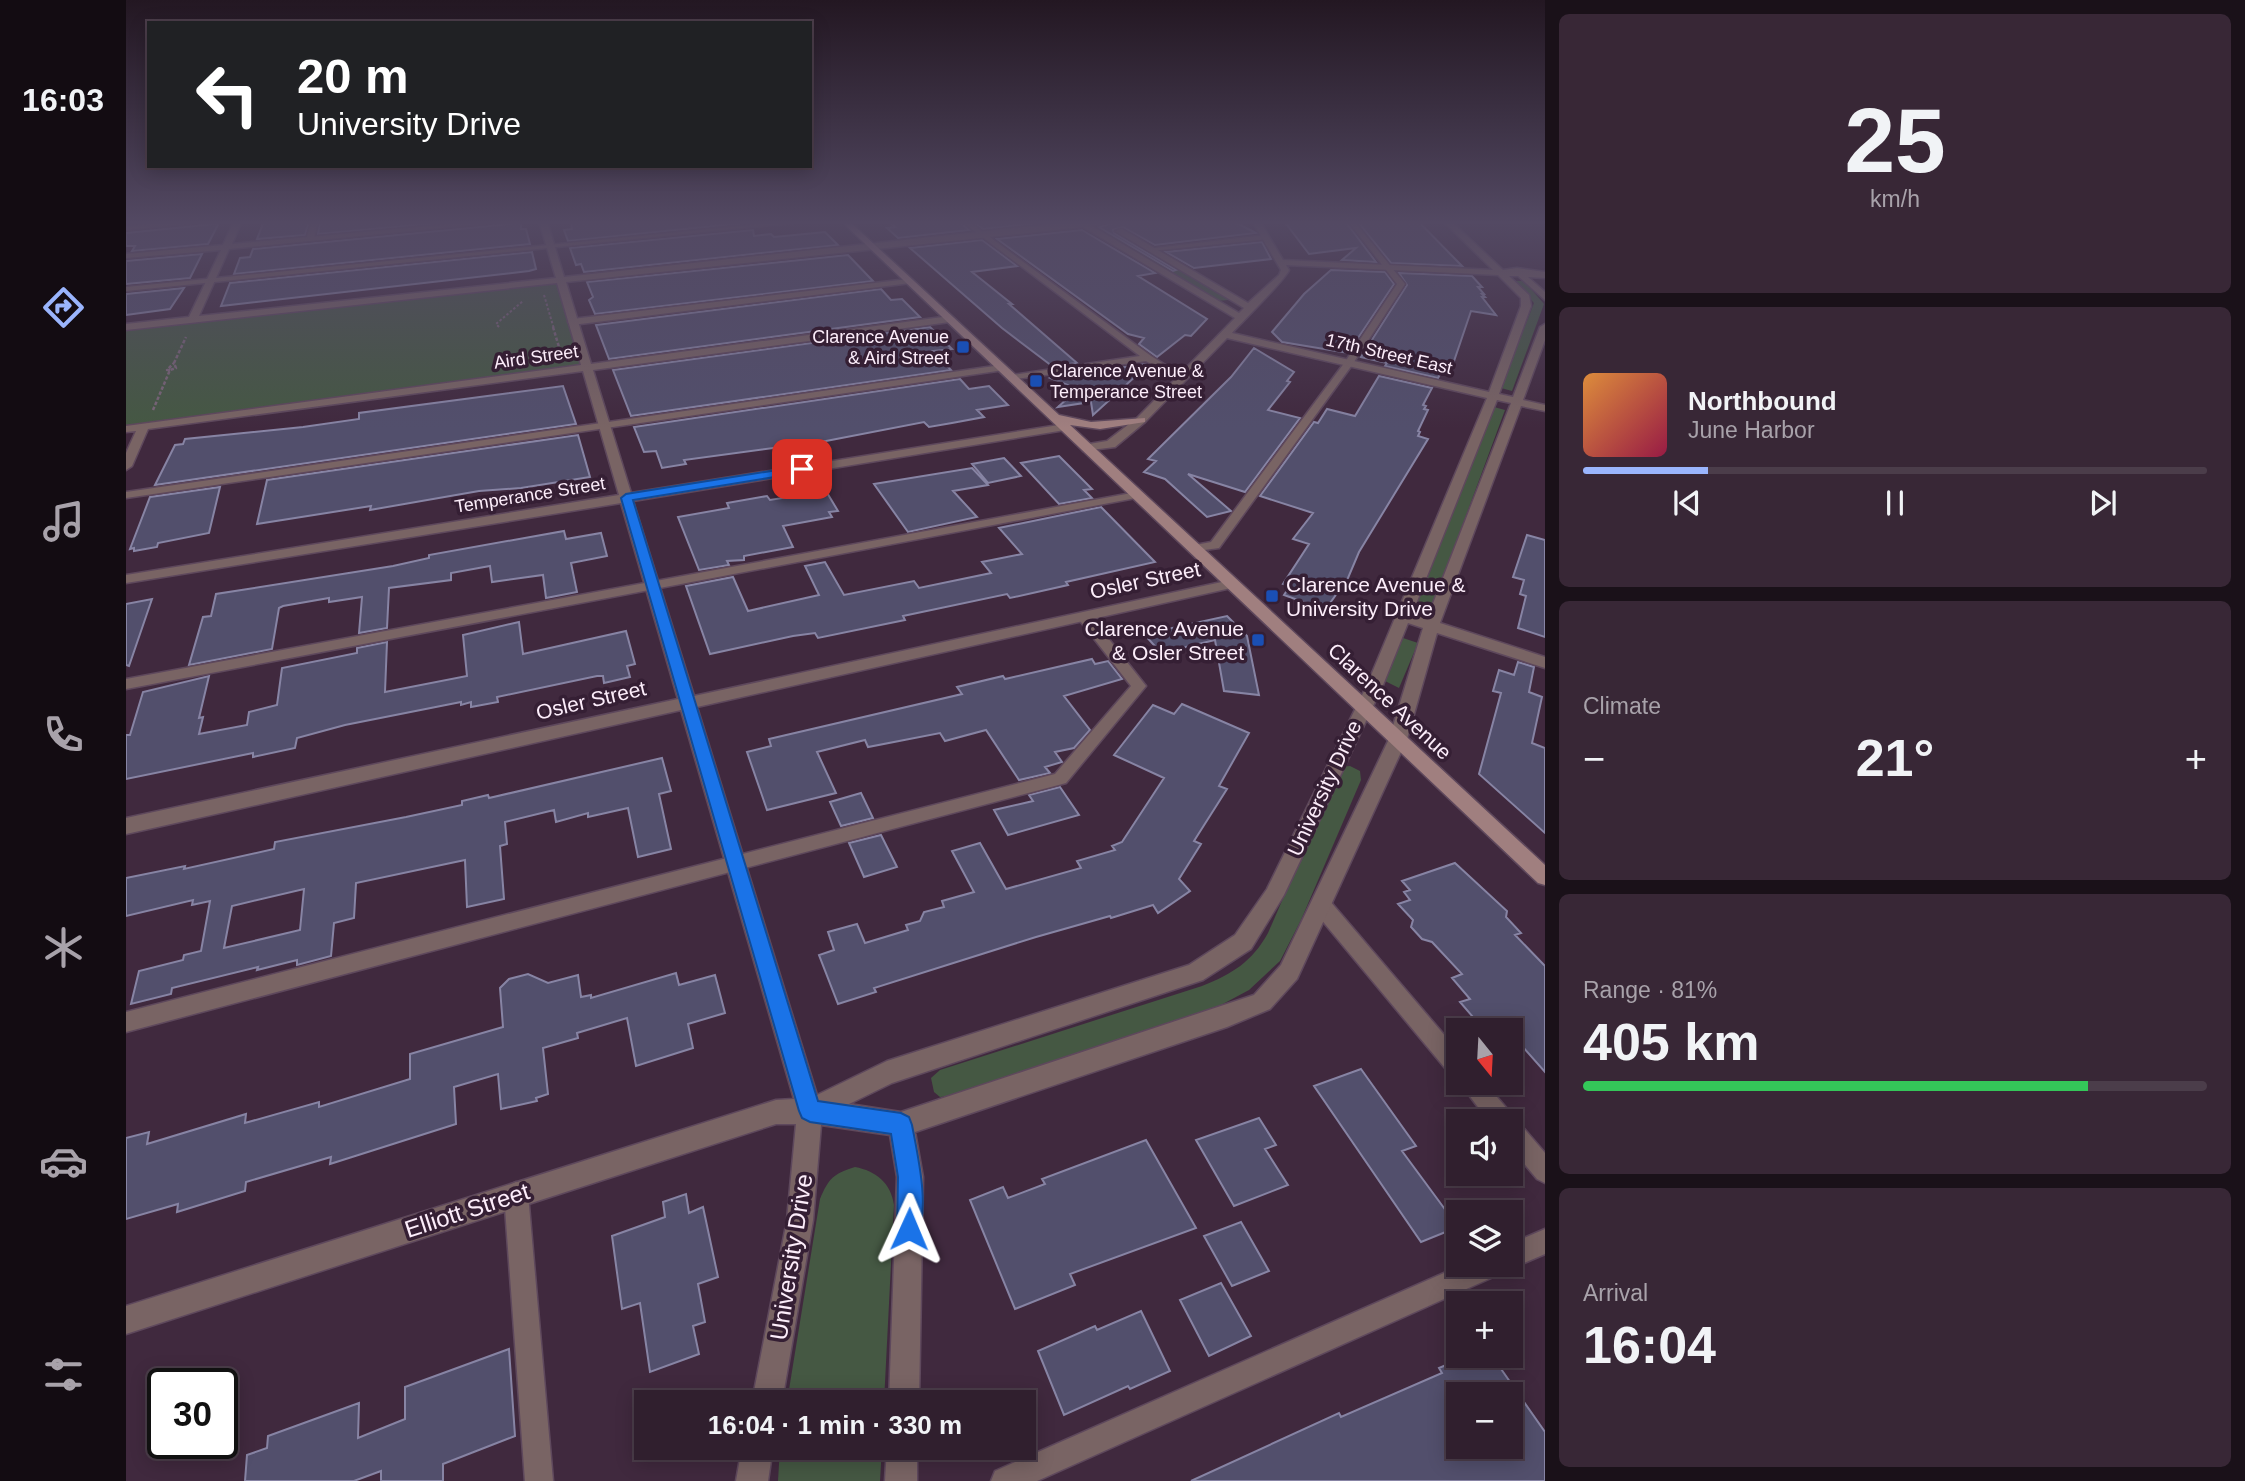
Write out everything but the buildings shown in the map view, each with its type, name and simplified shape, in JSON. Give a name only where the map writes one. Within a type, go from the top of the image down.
[{"type":"main road","name":"Clarence Avenue","points":[[918,290],[1545,877]]},
{"type":"main road","points":[[1052,415],[1079,425],[1098,428],[1142,420]]},
{"type":"street","points":[[188,321],[206,290]]},
{"type":"street","points":[[126,327],[475,290]]},
{"type":"street","points":[[563,290],[810,1111],[901,1125],[1227,1016],[1262,1002],[1289,972],[1398,739],[1432,625],[1545,327]]},
{"type":"street","points":[[1195,290],[1240,317]]},
{"type":"street","points":[[1220,290],[1249,307]]},
{"type":"street","points":[[1087,448],[1111,444],[1142,420],[1268,290]]},
{"type":"street","name":"University Drive","points":[[769,1390],[800,1220],[810,1111],[887,1073],[1195,973],[1243,942],[1274,895],[1362,707],[1375,685],[1493,396],[1525,306],[1526,296],[1520,290]]},
{"type":"street","name":"Aird Street","points":[[126,429],[147,420],[587,368],[950,319]]},
{"type":"street","name":"17th Street East","points":[[1224,334],[1545,408]]},
{"type":"street","points":[[126,466],[147,420]]},
{"type":"street","name":"Temperance Street","points":[[126,579],[1065,427]]},
{"type":"street","name":"Osler Street","points":[[126,826],[1231,584]]},
{"type":"street","points":[[1402,616],[1545,663]]},
{"type":"street","name":"Elliott Street","points":[[126,1320],[776,1112],[810,1111]]},
{"type":"street","points":[[901,1125],[910,1177],[904,1390]]},
{"type":"street","points":[[752,1481],[756,1460]]},
{"type":"street","points":[[901,1481],[902,1460]]},
{"type":"lane","points":[[572,321],[831,290]]},
{"type":"lane","points":[[1057,290],[1148,358],[1164,368],[1184,374]]},
{"type":"lane","points":[[1194,549],[1215,545],[1349,363],[1397,290]]},
{"type":"lane","points":[[1012,378],[1148,358]]},
{"type":"lane","points":[[126,495],[1001,368]]},
{"type":"lane","points":[[126,684],[1137,495]]},
{"type":"lane","points":[[126,1022],[1060,779],[1139,687],[1084,617]]},
{"type":"lane","points":[[1322,906],[1446,1053]]},
{"type":"lane","points":[[1523,1145],[1545,1171]]},
{"type":"lane","points":[[516,1194],[539,1481]]},
{"type":"lane","points":[[1523,1251],[1545,1241]]},
{"type":"lane","points":[[1005,1481],[1464,1277]]},
{"type":"path","points":[[537,294],[543,291],[563,363]]},
{"type":"path","points":[[499,327],[496,324],[499,319],[530,297]]},
{"type":"path","points":[[147,420],[170,370],[167,370],[174,363],[188,332],[180,328],[188,321]]},
{"type":"green space","points":[[476,290],[563,290],[587,368],[126,428],[126,328]]},
{"type":"green space","points":[[1199,290],[1214,290],[1229,299],[1217,301]]},
{"type":"green space","points":[[1523,290],[1532,290],[1544,304],[1512,391],[1501,388],[1534,303]]},
{"type":"green space","points":[[1494,407],[1505,410],[1433,605],[1418,602]]},
{"type":"green space","points":[[1403,638],[1418,643],[1399,688],[1385,681]]},
{"type":"green space","points":[[1350,766],[1360,771],[1361,780],[1301,920],[1280,961],[1249,990],[1221,1005],[950,1096],[940,1097],[934,1092],[931,1078],[940,1070],[1202,986],[1240,966],[1255,952],[1268,933],[1340,767]]},
{"type":"green space","points":[[855,1167],[876,1175],[890,1190],[894,1205],[885,1390],[789,1390],[820,1199],[826,1186],[842,1172]]},
{"type":"green space","points":[[779,1460],[881,1460],[880,1481],[778,1481]]},
{"type":"place","name":"Clarence Avenue & Aird Street","points":[[963,347]]},
{"type":"place","name":"Clarence Avenue & Temperance Street","points":[[1036,381]]},
{"type":"place","name":"Clarence Avenue & University Drive","points":[[1272,596]]},
{"type":"place","name":"Clarence Avenue & Osler Street","points":[[1258,640]]},
{"type":"route","points":[[802,469],[626,498],[810,1111],[901,1125],[910,1177],[909,1229]]}]
